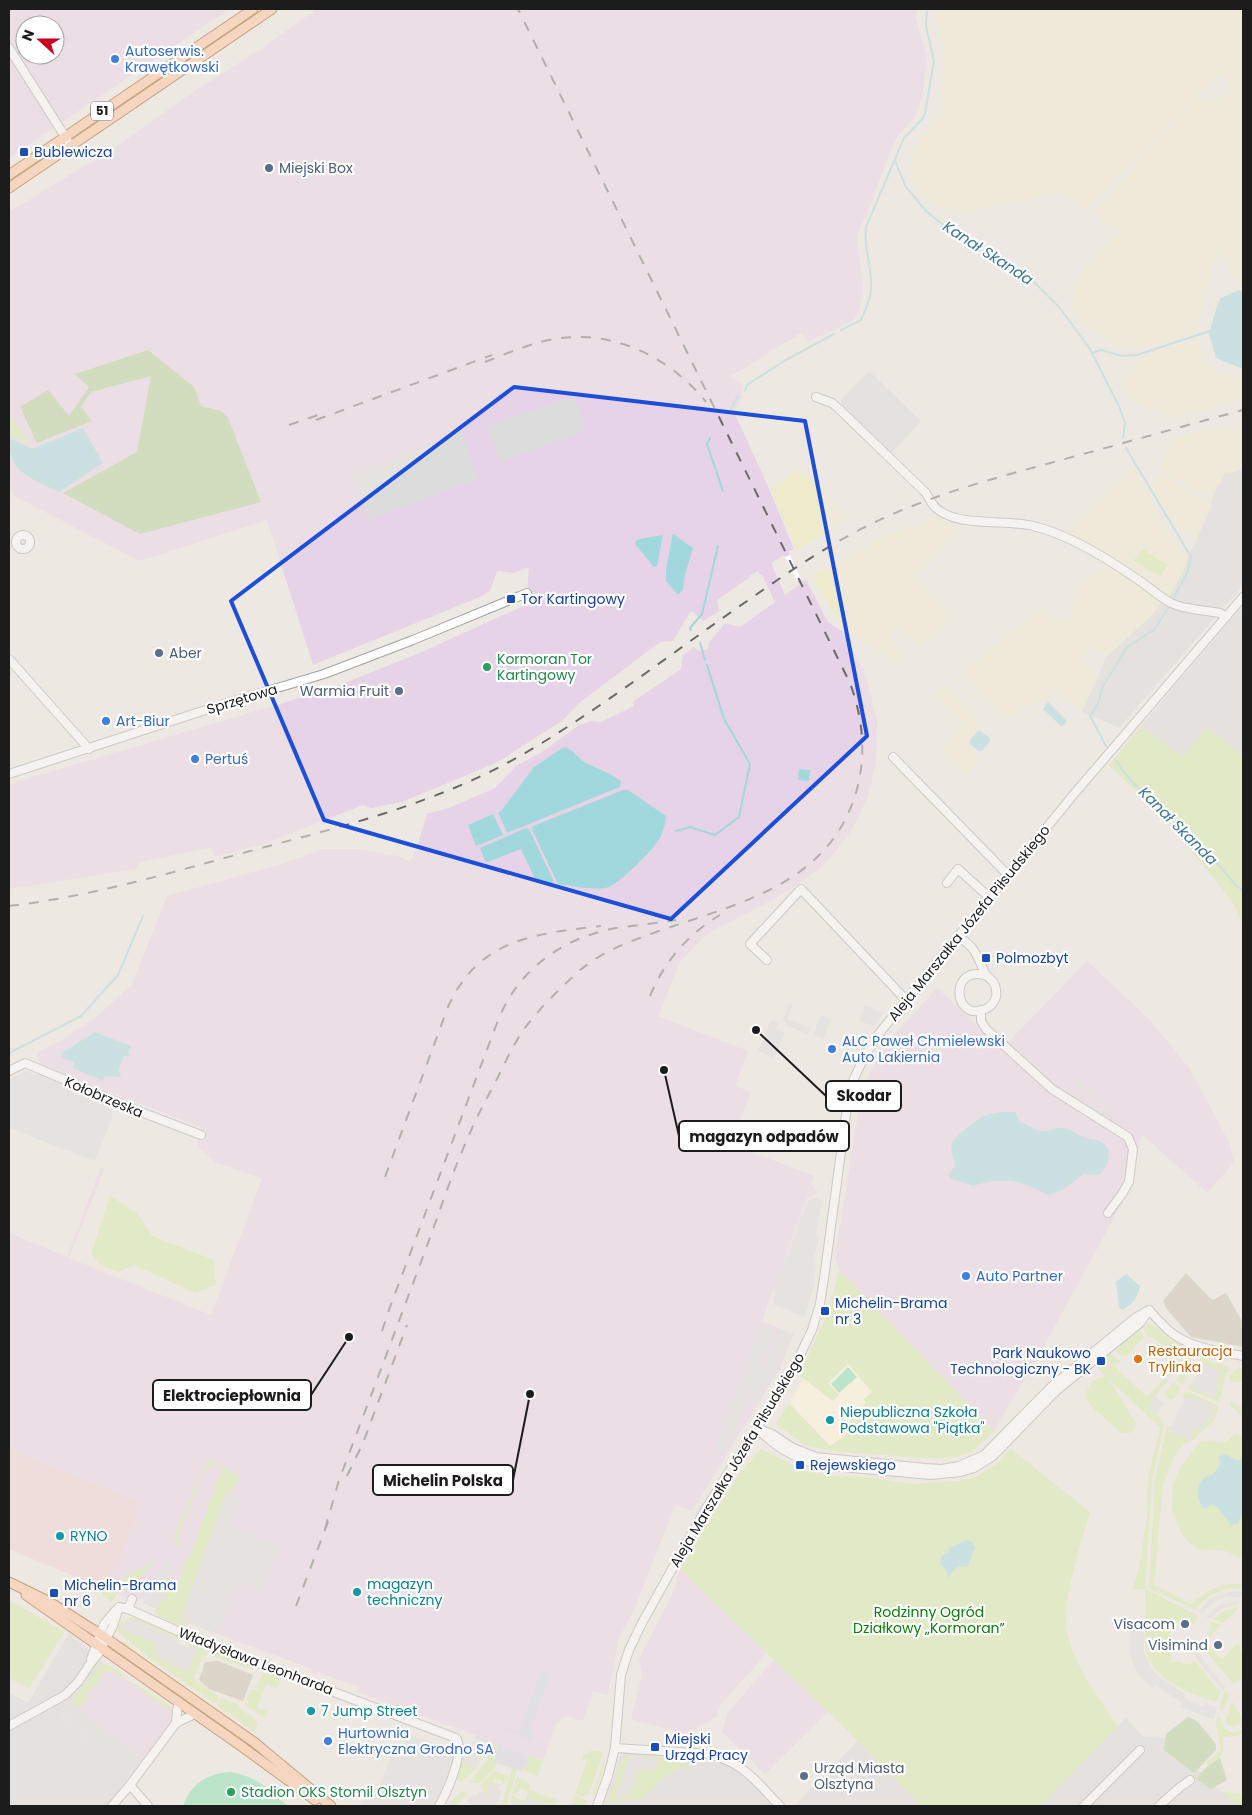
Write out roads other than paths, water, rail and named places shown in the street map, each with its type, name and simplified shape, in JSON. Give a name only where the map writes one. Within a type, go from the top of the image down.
[{"type":"main road","name":"51","points":[[9,175],[253,9]]},
{"type":"main road","name":"51","points":[[9,188],[272,9]]},
{"type":"main road","points":[[10,1583],[53,1604],[103,1636],[254,1742],[331,1806]]},
{"type":"main road","points":[[10,1583],[43,1609],[99,1646],[308,1794],[322,1806]]},
{"type":"street","points":[[9,48],[71,146]]},
{"type":"street","points":[[816,397],[832,403],[838,408],[926,493],[934,506],[944,513],[963,519],[1032,526],[1046,530],[1071,541],[1134,576],[1173,604],[1220,613],[1226,617]]},
{"type":"street","points":[[9,540],[17,544]]},
{"type":"street","name":"Sprzętowa","points":[[9,774],[227,703],[324,674],[413,640],[527,592]]},
{"type":"street","name":"Aleja Marszałka Józefa Piłsudskiego","points":[[597,1806],[608,1776],[615,1748],[621,1675],[629,1650],[705,1510],[791,1374],[812,1330],[820,1304],[846,1110],[854,1079],[865,1054],[906,1000],[1114,746],[1243,596]]},
{"type":"street","points":[[9,659],[89,749]]},
{"type":"street","points":[[893,756],[1008,875]]},
{"type":"street","points":[[947,883],[958,869],[990,898]]},
{"type":"street","points":[[767,960],[750,944],[801,889],[906,1000]]},
{"type":"street","points":[[958,936],[973,950],[995,987],[996,997],[988,1007],[981,1010],[970,1009],[965,1006],[959,996],[960,985],[964,979],[975,974],[987,976]]},
{"type":"street","points":[[975,974],[979,962]]},
{"type":"street","points":[[981,1010],[981,1021],[986,1028],[1052,1089],[1128,1137],[1133,1149],[1128,1182],[1108,1213]]},
{"type":"street","name":"Kołobrzeska","points":[[9,1071],[26,1063],[141,1112],[201,1135]]},
{"type":"street","points":[[757,1428],[768,1440],[792,1455],[804,1461],[820,1465],[931,1475],[961,1472],[974,1468],[993,1456],[1056,1392],[1140,1323],[1149,1310],[1168,1330],[1182,1340],[1199,1347],[1243,1356]]},
{"type":"street","points":[[9,1726],[64,1696],[78,1682],[90,1664],[103,1636],[113,1626],[119,1607],[128,1609],[132,1599]]},
{"type":"street","name":"Władysława Leonharda","points":[[128,1609],[214,1647],[456,1738],[459,1745],[458,1759],[438,1806]]},
{"type":"street","points":[[176,1723],[178,1702]]},
{"type":"street","points":[[112,1806],[176,1723],[194,1714]]},
{"type":"street","points":[[615,1748],[710,1754],[722,1758],[744,1771],[780,1806]]},
{"type":"street","points":[[1084,1806],[1140,1750]]},
{"type":"street","points":[[1159,1806],[1190,1780]]},
{"type":"street","points":[[130,1785],[148,1806]]},
{"type":"water","points":[[1239,290],[1243,292],[1243,367],[1240,368],[1216,358],[1209,334],[1221,298]]},
{"type":"water","points":[[83,428],[103,463],[59,492],[31,478],[17,467],[13,460],[9,438],[32,449]]},
{"type":"water","points":[[673,534],[693,548],[683,589],[678,595],[666,581],[666,569]]},
{"type":"water","points":[[663,535],[657,566],[654,567],[635,544],[639,539]]},
{"type":"water","points":[[1048,702],[1067,721],[1065,724],[1061,726],[1043,709]]},
{"type":"water","points":[[979,730],[990,738],[990,741],[982,751],[978,751],[970,744],[970,740]]},
{"type":"water","points":[[564,747],[571,750],[586,763],[621,781],[620,787],[507,833],[498,812],[501,811],[534,767]]},
{"type":"water","points":[[799,769],[810,770],[809,781],[798,780]]},
{"type":"water","points":[[623,790],[628,790],[666,816],[660,838],[636,865],[609,887],[591,888],[558,884],[531,827]]},
{"type":"water","points":[[493,814],[503,835],[476,846],[468,825]]},
{"type":"water","points":[[526,828],[529,829],[554,882],[551,884],[537,883],[521,849],[488,862],[485,861],[480,848]]},
{"type":"water","points":[[95,1032],[131,1046],[128,1053],[130,1054],[129,1057],[124,1055],[118,1072],[121,1074],[120,1077],[105,1076],[103,1081],[73,1068],[75,1063],[61,1057],[62,1053]]},
{"type":"water","points":[[1015,1112],[1020,1122],[1039,1131],[1065,1128],[1083,1137],[1097,1140],[1106,1146],[1108,1151],[1109,1156],[1106,1166],[1100,1175],[1084,1174],[1062,1190],[1048,1195],[1011,1181],[994,1181],[973,1186],[948,1176],[955,1166],[951,1148],[957,1136],[986,1115]]},
{"type":"water","points":[[1126,1274],[1140,1286],[1134,1301],[1122,1310],[1119,1307],[1116,1282]]},
{"type":"water","points":[[1225,1454],[1237,1460],[1243,1458],[1243,1512],[1238,1524],[1231,1525],[1218,1508],[1211,1505],[1204,1509],[1198,1494],[1200,1483],[1216,1471],[1220,1463],[1218,1457]]},
{"type":"water","points":[[967,1540],[972,1542],[975,1547],[968,1566],[958,1566],[949,1579],[945,1569],[940,1564],[942,1555],[949,1552],[949,1548]]},
{"type":"waterway","points":[[841,330],[861,320],[867,306],[871,274],[865,235],[866,227],[904,138],[923,118],[925,113],[934,61],[926,26],[927,9]]},
{"type":"waterway","name":"Kanał Skanda","points":[[895,161],[906,187],[926,211],[960,238],[1031,279],[1059,307],[1090,349],[1119,406],[1125,423],[1123,438]]},
{"type":"waterway","points":[[1092,353],[1101,350],[1122,356],[1137,355],[1210,331]]},
{"type":"waterway","points":[[745,391],[747,385],[784,361],[834,334]]},
{"type":"waterway","points":[[731,409],[738,396]]},
{"type":"waterway","points":[[710,438],[707,444],[723,491]]},
{"type":"waterway","name":"Kanał Skanda","points":[[1126,448],[1191,557],[1188,571],[1174,597]]},
{"type":"waterway","points":[[691,630],[690,628],[702,614],[718,546]]},
{"type":"waterway","name":"Kanał Skanda","points":[[1106,746],[1090,716],[1098,704],[1102,688],[1127,647],[1154,630],[1169,607]]},
{"type":"waterway","points":[[700,643],[705,660]]},
{"type":"waterway","points":[[676,831],[690,827],[715,835],[739,817],[750,764],[724,719],[707,665]]},
{"type":"waterway","name":"Kanał Skanda","points":[[1115,759],[1135,785],[1200,845],[1243,891]]},
{"type":"waterway","points":[[9,1053],[81,1016],[118,975],[143,916]]},
{"type":"railway","points":[[325,1529],[339,1480],[457,1163],[479,1114],[512,1048],[524,1029],[542,1007],[570,979],[586,965],[606,953],[637,939],[747,900],[774,888],[799,872],[822,853],[840,829],[854,799],[861,770],[861,726],[850,683],[518,9]]},
{"type":"railway","points":[[485,362],[554,339],[598,338],[639,350],[658,360],[692,386],[706,402]]},
{"type":"railway","points":[[316,420],[492,355]]},
{"type":"railway","points":[[9,906],[67,897],[153,877],[354,823],[429,798],[502,766],[563,730],[785,575],[818,553],[869,525],[914,505],[983,482],[1243,410]]},
{"type":"railway","points":[[289,425],[321,414]]},
{"type":"railway","points":[[650,996],[662,972],[678,950],[687,940],[720,915]]},
{"type":"railway","points":[[382,1331],[497,1023],[505,1005],[516,988],[542,961],[574,941],[611,929],[676,920]]},
{"type":"railway","points":[[385,1177],[448,1007],[461,984],[476,966],[493,953],[532,937],[601,926]]},
{"type":"railway","points":[[347,1476],[363,1443],[407,1325]]},
{"type":"railway","points":[[296,1606],[328,1522]]},
{"type":"place","name":"Autoserwis. Krawętkowski","points":[[115,59]]},
{"type":"place","name":"Bublewicza","points":[[24,152]]},
{"type":"place","name":"Miejski Box","points":[[269,168]]},
{"type":"place","name":"Tor Kartingowy","points":[[511,599]]},
{"type":"place","name":"Aber","points":[[159,653]]},
{"type":"place","name":"Kormoran Tor Kartingowy","points":[[487,667]]},
{"type":"place","name":"Warmia Fruit","points":[[399,691]]},
{"type":"place","name":"Art-Biur","points":[[106,721]]},
{"type":"place","name":"Pertuś","points":[[195,759]]},
{"type":"place","name":"Polmozbyt","points":[[986,958]]},
{"type":"place","name":"Skodar","points":[[756,1030]]},
{"type":"place","name":"ALC Paweł Chmielewski Auto Lakiernia","points":[[832,1049]]},
{"type":"place","name":"magazyn odpadów","points":[[664,1070]]},
{"type":"place","name":"Auto Partner","points":[[966,1276]]},
{"type":"place","name":"Michelin-Brama nr 3","points":[[825,1311]]},
{"type":"place","name":"Elektrociepłownia","points":[[349,1337]]},
{"type":"place","name":"Restauracja Trylinka","points":[[1138,1359]]},
{"type":"place","name":"Park Naukowo Technologiczny - BK","points":[[1101,1361]]},
{"type":"place","name":"Michelin Polska","points":[[530,1394]]},
{"type":"place","name":"Niepubliczna Szkoła Podstawowa \"Piątka\"","points":[[830,1420]]},
{"type":"place","name":"Rejewskiego","points":[[800,1465]]},
{"type":"place","name":"RYNO","points":[[60,1536]]},
{"type":"place","name":"magazyn techniczny","points":[[357,1592]]},
{"type":"place","name":"Michelin-Brama nr 6","points":[[54,1593]]},
{"type":"place","name":"Visacom","points":[[1185,1624]]},
{"type":"place","name":"Visimind","points":[[1218,1645]]},
{"type":"place","name":"7 Jump Street","points":[[311,1711]]},
{"type":"place","name":"Hurtownia Elektryczna Grodno SA","points":[[328,1741]]},
{"type":"place","name":"Miejski Urząd Pracy","points":[[655,1747]]},
{"type":"place","name":"Urząd Miasta Olsztyna","points":[[804,1776]]},
{"type":"place","name":"Stadion OKS Stomil Olsztyn","points":[[231,1792]]},
{"type":"park label","name":"Rodzinny Ogród Działkowy „Kormoran”","points":[[929,1620]]}]
